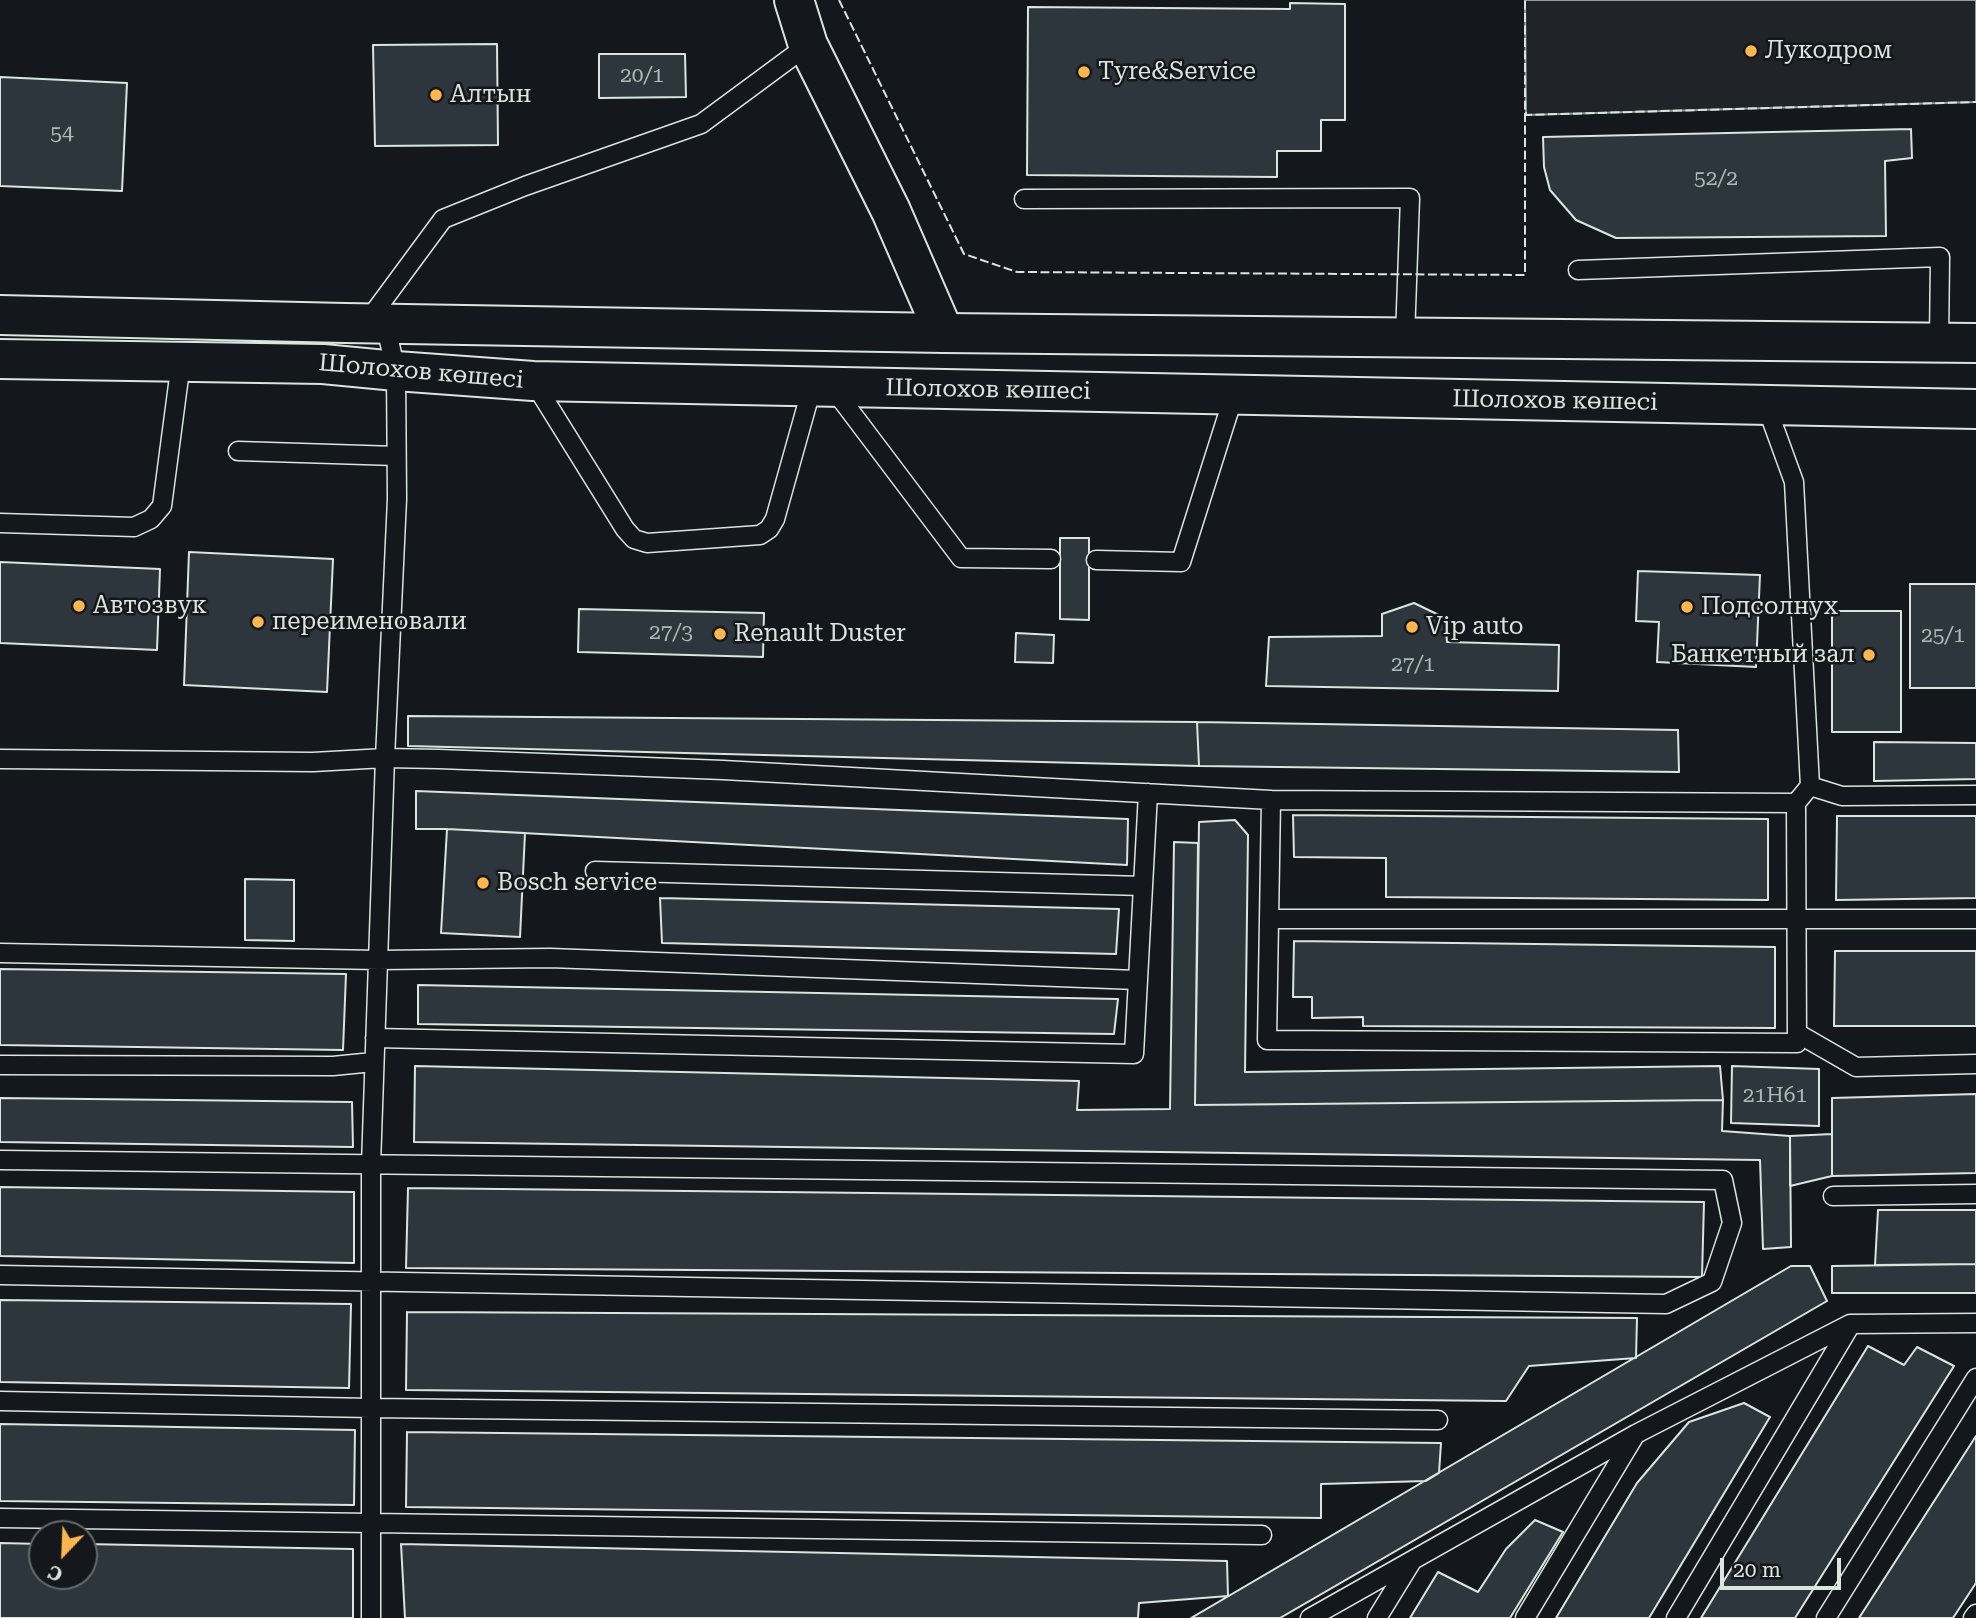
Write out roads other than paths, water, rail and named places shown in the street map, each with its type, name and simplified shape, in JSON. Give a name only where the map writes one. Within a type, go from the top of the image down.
[{"type":"main road","points":[[794,0],[808,45],[891,211],[944,333],[945,389]]},
{"type":"main road","name":"Шолохов көшесі","points":[[0,315],[944,333],[1958,343]]},
{"type":"main road","name":"Шолохов көшесі","points":[[0,359],[323,364],[533,382],[1976,409]]},
{"type":"lane","points":[[371,1618],[373,1062],[397,499],[396,371],[376,323],[443,219],[525,186],[701,124],[808,45]]},
{"type":"lane","points":[[1024,199],[1410,198],[1405,337]]},
{"type":"lane","points":[[1578,270],[1940,257],[1958,343]]},
{"type":"lane","points":[[0,523],[134,527],[151,519],[162,506],[181,362]]},
{"type":"lane","points":[[533,382],[625,529],[634,539],[647,543],[760,535],[769,529],[775,519],[822,387]]},
{"type":"lane","points":[[822,387],[961,558],[1051,559]]},
{"type":"lane","points":[[1097,560],[1181,562],[1234,395]]},
{"type":"lane","points":[[1271,800],[1267,1040],[1797,1043],[1796,803],[1810,786],[1794,482],[1766,405]]},
{"type":"lane","points":[[238,451],[396,456]]},
{"type":"lane","points":[[0,759],[313,762],[385,758],[723,770],[1271,800],[1796,803]]},
{"type":"lane","points":[[1810,786],[1842,796],[1976,795]]},
{"type":"lane","points":[[375,1038],[1134,1054],[1148,793]]},
{"type":"lane","points":[[595,871],[1143,886]]},
{"type":"lane","points":[[1269,919],[1976,919]]},
{"type":"lane","points":[[0,953],[378,960],[551,958],[1138,980]]},
{"type":"lane","points":[[1797,1033],[1856,1066],[1976,1064]]},
{"type":"lane","points":[[0,1065],[333,1066],[373,1062]]},
{"type":"lane","points":[[0,1160],[1723,1180],[1732,1223],[1712,1282],[1666,1304],[0,1275]]},
{"type":"lane","points":[[1833,1196],[1976,1194]]},
{"type":"lane","points":[[1310,1618],[1636,1434],[1850,1324],[1976,1323]]},
{"type":"lane","points":[[1676,1618],[1850,1324]]},
{"type":"lane","points":[[1826,1618],[1976,1378]]},
{"type":"lane","points":[[0,1401],[1438,1420]]},
{"type":"lane","points":[[1525,1618],[1636,1434]]},
{"type":"lane","points":[[0,1518],[1262,1535]]},
{"type":"lane","points":[[1377,1618],[1412,1560]]},
{"type":"place","name":"Лукодром","points":[[1751,51]]},
{"type":"place","name":"Tyre&Service","points":[[1084,72]]},
{"type":"place","name":"Алтын","points":[[436,95]]},
{"type":"place","name":"Автозвук","points":[[79,606]]},
{"type":"place","name":"Подсолнух","points":[[1687,607]]},
{"type":"place","name":"переименовали","points":[[258,622]]},
{"type":"place","name":"Vip auto","points":[[1412,627]]},
{"type":"place","name":"Renault Duster","points":[[720,634]]},
{"type":"place","name":"Банкетный зал","points":[[1869,655]]},
{"type":"place","name":"Bosch service","points":[[483,883]]}]
